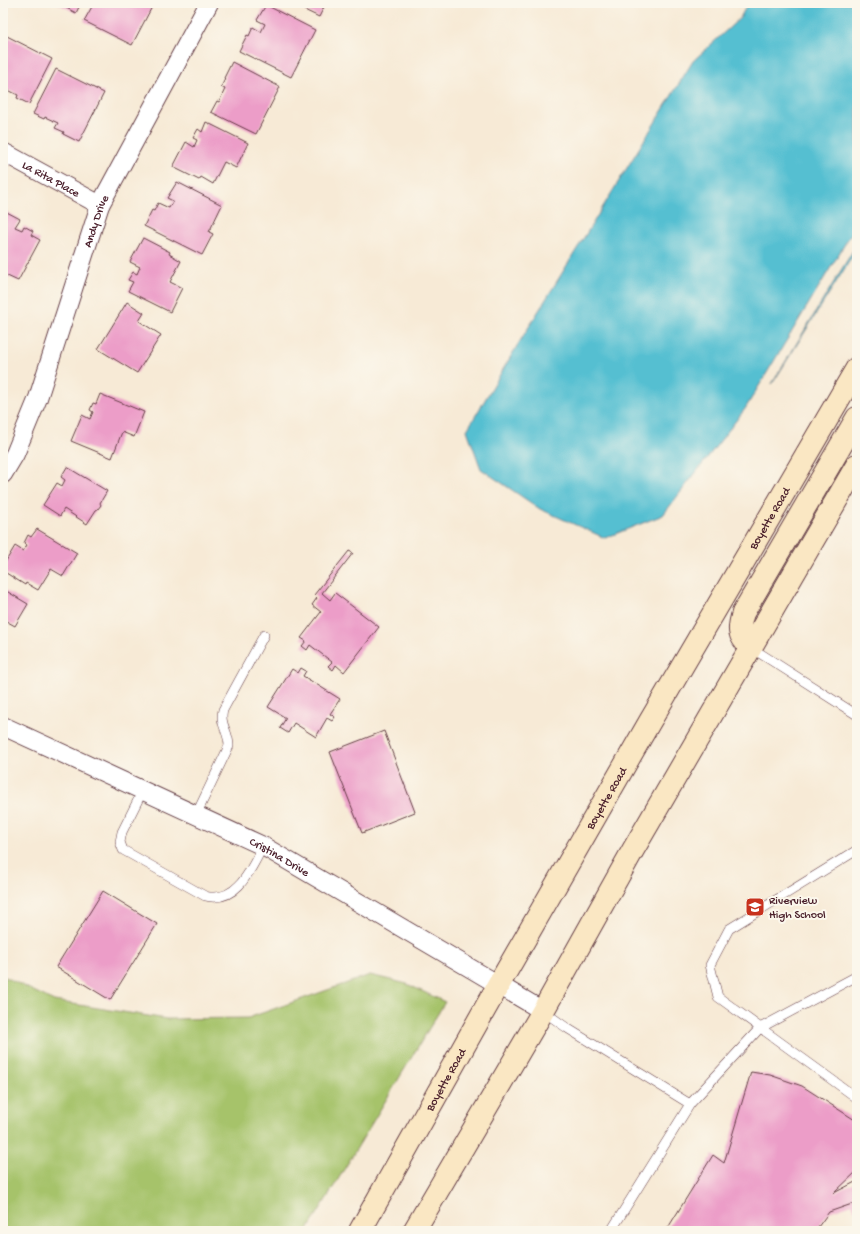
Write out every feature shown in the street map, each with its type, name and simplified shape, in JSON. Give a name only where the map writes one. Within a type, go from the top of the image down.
[{"type":"main road","name":"Boyette Road","points":[[360,1231],[499,984],[645,730],[857,368]]},
{"type":"main road","points":[[750,647],[743,640],[739,632],[743,613],[857,418]]},
{"type":"main road","points":[[414,1231],[543,1011],[633,850],[857,465]]},
{"type":"street","name":"Andy Drive","points":[[3,474],[9,451],[38,398],[100,205],[209,3]]},
{"type":"street","name":"La Rita Place","points":[[3,152],[100,205]]},
{"type":"street","name":"Cristina Drive","points":[[3,726],[263,846],[543,1011]]},
{"type":"lane","points":[[196,815],[228,746],[229,737],[222,725],[221,717],[223,710],[264,635]]},
{"type":"lane","points":[[750,647],[857,715]]},
{"type":"lane","points":[[143,790],[122,832],[120,842],[123,850],[205,896],[213,898],[231,893],[246,877],[263,846]]},
{"type":"lane","points":[[857,850],[729,929],[710,965],[718,997],[857,1098]]},
{"type":"lane","points":[[611,1231],[690,1104],[760,1028],[857,976]]},
{"type":"lane","points":[[543,1011],[567,1028],[690,1104]]},
{"type":"green space","points":[[370,975],[407,984],[445,1002],[307,1231],[3,1231],[3,976],[54,1001],[167,1019],[248,1018]]},
{"type":"water","points":[[748,3],[857,3],[857,224],[745,409],[663,515],[605,538],[540,509],[481,469],[467,430],[517,346],[693,61],[740,18]]},
{"type":"water","points":[[857,244],[857,249],[772,384]]},
{"type":"building","points":[[57,3],[81,3],[76,13]]},
{"type":"building","points":[[94,3],[154,3],[132,45],[84,21]]},
{"type":"building","points":[[290,3],[326,3],[319,17]]},
{"type":"building","points":[[266,5],[315,30],[291,77],[239,51],[253,27],[261,32],[265,24],[257,20]]},
{"type":"building","points":[[3,34],[52,59],[29,104],[17,98],[18,95],[6,89],[3,94]]},
{"type":"building","points":[[232,62],[280,87],[256,134],[211,112],[217,101],[219,102],[225,89],[221,87]]},
{"type":"building","points":[[56,69],[104,93],[79,142],[55,128],[58,123],[45,117],[44,119],[33,114]]},
{"type":"building","points":[[206,122],[248,143],[236,168],[224,162],[213,184],[201,177],[199,180],[173,167],[186,142],[194,147],[197,140],[193,138],[198,129],[202,132]]},
{"type":"building","points":[[177,182],[222,205],[209,232],[213,234],[202,255],[144,226],[152,210],[154,211],[158,203],[169,208],[173,201],[167,198]]},
{"type":"building","points":[[3,210],[20,219],[15,227],[22,230],[24,226],[33,231],[31,235],[40,240],[18,281],[3,274]]},
{"type":"building","points":[[143,238],[170,252],[169,254],[181,261],[170,282],[182,288],[170,312],[128,291],[133,282],[128,280],[133,272],[137,274],[140,267],[130,262]]},
{"type":"building","points":[[127,302],[144,313],[139,321],[161,335],[137,373],[98,349]]},
{"type":"building","points":[[100,394],[144,412],[134,437],[122,432],[112,458],[71,441],[82,415],[90,419],[93,412],[90,410],[93,403],[96,404]]},
{"type":"building","points":[[67,467],[107,491],[100,503],[101,505],[87,524],[64,509],[60,516],[43,505],[57,483],[62,486],[65,480],[61,477]]},
{"type":"building","points":[[37,529],[77,553],[63,576],[51,569],[38,590],[26,583],[25,585],[3,571],[3,566],[15,546],[23,551],[27,545],[24,543],[28,535],[31,537]]},
{"type":"building","points":[[349,551],[353,553],[322,593],[330,600],[335,593],[379,627],[344,672],[336,665],[333,670],[328,666],[332,662],[310,645],[307,650],[302,646],[306,641],[301,638],[321,612],[312,605],[317,598],[314,595]]},
{"type":"building","points":[[3,589],[28,604],[15,626],[6,621],[3,626]]},
{"type":"building","points":[[301,668],[306,671],[303,676],[340,699],[330,714],[335,717],[332,721],[327,718],[316,737],[294,723],[288,733],[280,728],[286,718],[268,707],[292,669],[298,673]]},
{"type":"building","points":[[384,731],[415,812],[362,833],[330,752]]},
{"type":"building","points":[[103,891],[157,924],[110,1000],[56,967]]},
{"type":"building","points":[[751,1072],[770,1075],[802,1086],[855,1120],[857,1123],[857,1162],[855,1164],[857,1171],[834,1193],[857,1181],[857,1214],[852,1204],[829,1212],[815,1231],[666,1231],[713,1155],[724,1163]]},
{"type":"place","name":"Riverview High School","points":[[755,907]]}]
